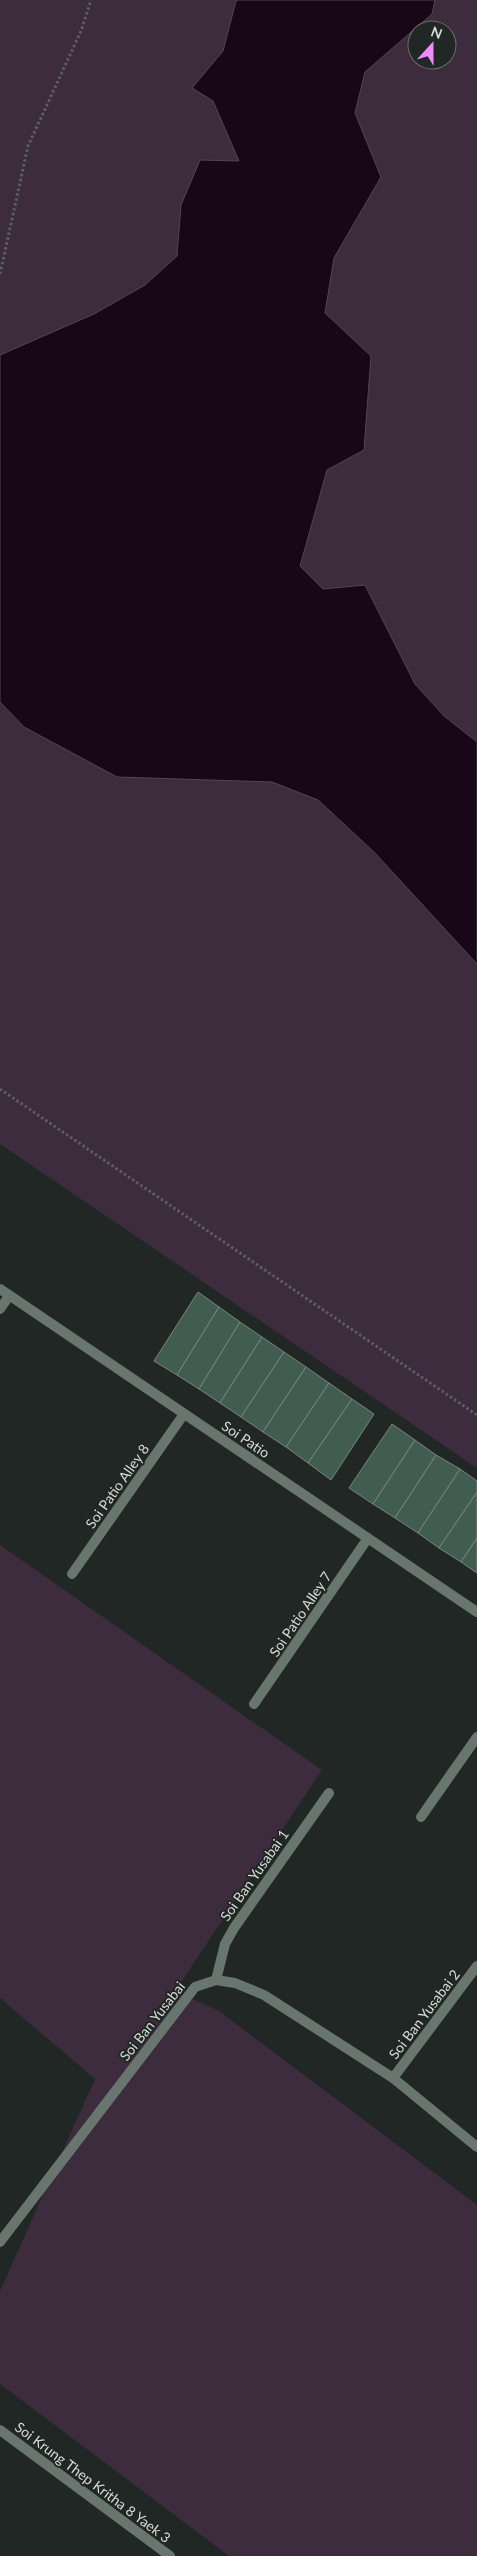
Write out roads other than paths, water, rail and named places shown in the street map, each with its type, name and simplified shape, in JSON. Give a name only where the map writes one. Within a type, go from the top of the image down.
[{"type":"street","name":"Soi Patio","points":[[0,1289],[477,1612]]},
{"type":"street","points":[[0,1309],[9,1296]]},
{"type":"street","name":"Soi Patio Alley 8","points":[[72,1574],[184,1414]]},
{"type":"street","name":"Soi Patio Alley 7","points":[[254,1704],[368,1538]]},
{"type":"street","points":[[421,1817],[477,1737]]},
{"type":"street","name":"Soi Ban Yusabai 1","points":[[216,1980],[225,1944],[234,1928],[329,1793]]},
{"type":"street","name":"Soi Ban Yusabai 2","points":[[393,2078],[477,1966]]},
{"type":"street","points":[[216,1980],[235,1983],[264,1995],[393,2078],[477,2147]]},
{"type":"street","name":"Soi Ban Yusabai","points":[[0,2242],[195,1987],[216,1980]]},
{"type":"street","name":"Soi Krung Thep Kritha 8 Yaek 3","points":[[0,2430],[170,2556]]}]
